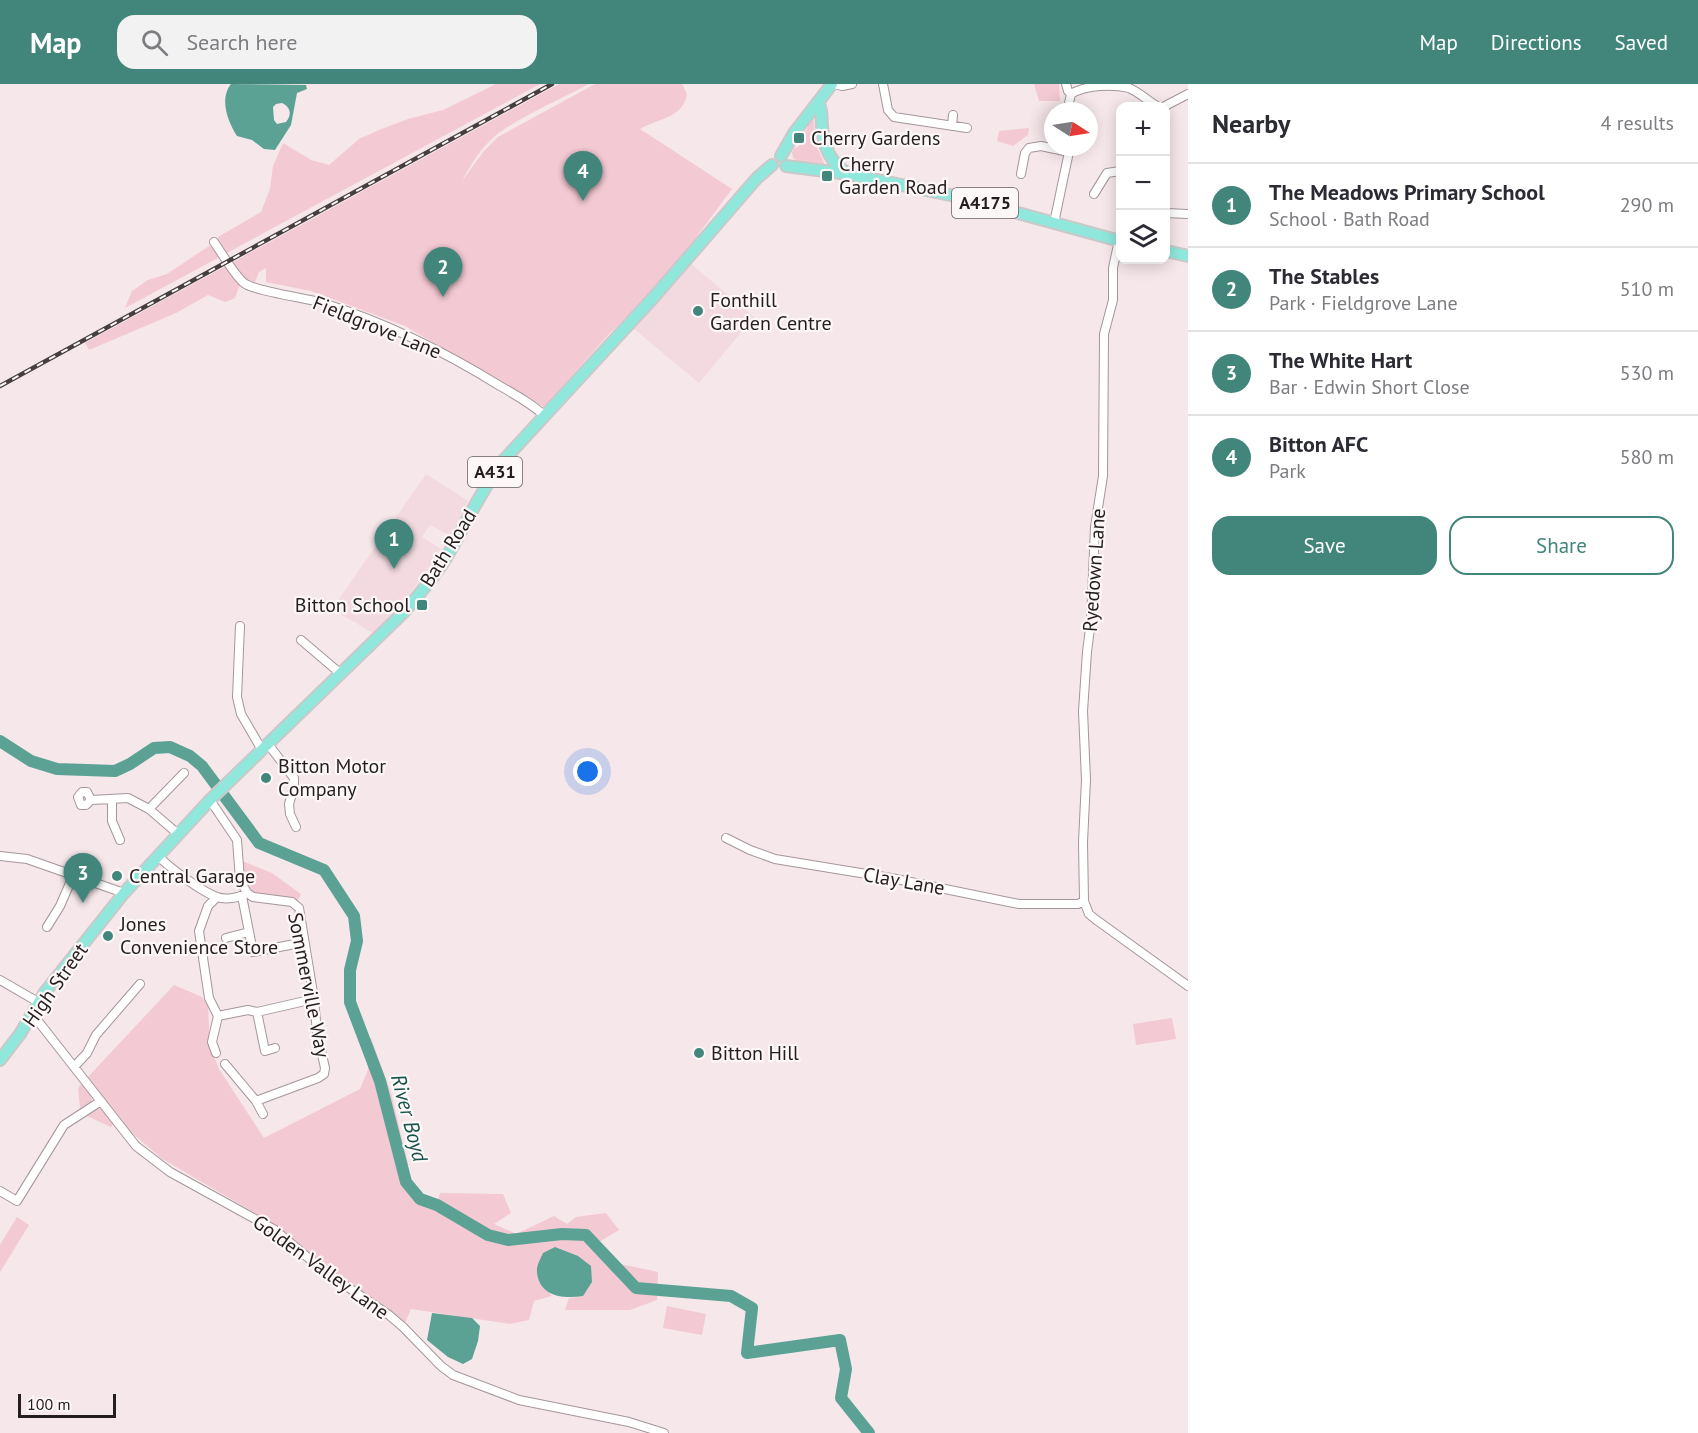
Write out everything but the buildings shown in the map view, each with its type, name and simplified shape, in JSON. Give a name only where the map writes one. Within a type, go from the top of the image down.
[{"type":"main road","points":[[784,161],[784,146],[833,84]]},
{"type":"main road","points":[[818,102],[821,109],[823,137],[829,154],[834,162],[848,174]]},
{"type":"main road","name":"Bath Road","points":[[212,798],[386,631],[425,587],[445,559],[486,485],[502,462],[653,298],[757,178],[772,165],[780,170],[784,161]]},
{"type":"main road","name":"A4175","points":[[784,161],[960,197],[1116,239]]},
{"type":"main road","points":[[1170,252],[1188,256]]},
{"type":"main road","name":"A431","points":[[158,856],[212,798]]},
{"type":"main road","name":"High Street","points":[[0,1060],[20,1035],[38,1002],[124,893],[158,856]]},
{"type":"street","points":[[833,84],[842,86],[852,84]]},
{"type":"street","points":[[883,84],[888,110],[894,117],[967,128]]},
{"type":"street","points":[[1066,84],[1071,94],[1069,102]]},
{"type":"street","points":[[1071,94],[1081,89],[1103,86],[1130,86],[1152,102]]},
{"type":"street","points":[[1170,103],[1188,94]]},
{"type":"street","points":[[952,126],[953,116]]},
{"type":"street","points":[[1021,174],[1025,153],[1029,147],[1044,146]]},
{"type":"street","points":[[1054,223],[1068,156]]},
{"type":"street","points":[[1099,191],[1107,173],[1116,172]]},
{"type":"street","points":[[1170,213],[1188,214]]},
{"type":"street","name":"Fieldgrove Lane","points":[[214,242],[243,283],[335,307],[399,332],[494,382],[537,408],[545,416]]},
{"type":"street","name":"Ryedown Lane","points":[[1084,901],[1083,842],[1086,780],[1083,711],[1091,620],[1095,527],[1103,477],[1104,334],[1113,300],[1113,268],[1116,256]]},
{"type":"street","points":[[240,626],[237,697],[241,714],[265,747],[294,778],[289,804],[290,814],[296,827]]},
{"type":"street","points":[[301,640],[341,674]]},
{"type":"street","points":[[149,809],[184,773]]},
{"type":"street","points":[[91,800],[128,798],[149,809],[178,834]]},
{"type":"street","points":[[212,798],[237,840],[240,880],[253,952],[300,943]]},
{"type":"street","points":[[112,800],[111,821],[120,840]]},
{"type":"street","name":"Clay Lane","points":[[726,838],[775,859],[891,878],[1018,904],[1078,904],[1084,901]]},
{"type":"street","points":[[0,856],[27,859],[124,893]]},
{"type":"street","points":[[158,856],[171,869],[217,897],[244,895]]},
{"type":"street","points":[[47,927],[60,906],[73,876]]},
{"type":"street","name":"Sommerville Way","points":[[244,895],[292,902],[299,908],[314,999],[316,1032],[325,1068],[324,1074],[318,1078],[256,1101]]},
{"type":"street","points":[[216,1053],[213,1042],[218,1016],[208,998],[200,931],[208,906],[217,897]]},
{"type":"street","points":[[1084,901],[1089,914],[1095,919],[1188,986]]},
{"type":"street","points":[[226,938],[249,932]]},
{"type":"street","points":[[0,980],[38,1002]]},
{"type":"street","points":[[74,1067],[87,1053],[96,1035],[140,984]]},
{"type":"street","points":[[218,1016],[248,1010],[256,1012],[314,999]]},
{"type":"street","points":[[256,1012],[265,1051],[275,1048]]},
{"type":"street","name":"Golden Valley Lane","points":[[30,1016],[38,1021],[136,1146],[147,1156],[170,1172],[275,1230],[324,1271],[389,1315],[453,1375],[519,1400],[629,1422],[664,1433]]},
{"type":"street","points":[[225,1064],[256,1101],[263,1114]]},
{"type":"street","points":[[0,1191],[17,1201],[64,1125],[101,1101]]},
{"type":"shaded area","points":[[231,84],[306,85],[307,89],[297,93],[291,125],[275,150],[264,149],[252,140],[237,136],[226,110],[227,90]],"holes":[[[276,104],[285,105],[290,111],[289,117],[286,122],[277,124],[274,120],[273,107]]]},
{"type":"shaded area","points":[[496,84],[540,84],[125,308],[132,291],[148,280],[167,274],[209,246],[215,248],[219,244],[218,237],[261,212],[270,189],[273,166],[283,143],[311,160],[329,165],[359,139],[408,119],[443,110]]},
{"type":"shaded area","points":[[559,84],[589,84],[528,115],[495,136],[476,157],[462,181],[484,151],[498,137],[595,84],[682,84],[687,94],[681,108],[640,129],[732,189],[654,290],[608,335],[544,407],[405,326],[311,291],[266,282],[266,268],[259,272],[255,282],[245,279],[235,298],[225,302],[208,295],[176,313],[89,350],[85,343]]},
{"type":"shaded area","points":[[1034,84],[1059,84],[1060,101],[1039,101]]},
{"type":"shaded area","points":[[813,117],[817,147],[825,165],[797,161],[793,158],[792,152],[802,142]]},
{"type":"shaded area","points":[[1029,128],[1028,135],[1013,146],[997,141],[999,131]]},
{"type":"shaded area","points":[[689,262],[754,317],[699,383],[633,328]]},
{"type":"shaded area","points":[[426,474],[468,501],[451,536],[430,525],[422,537],[443,550],[375,634],[332,609]]},
{"type":"shaded area","points":[[240,860],[272,873],[301,894],[296,904],[246,899],[241,892]]},
{"type":"shaded area","points":[[174,985],[202,997],[208,1006],[210,1047],[219,1069],[264,1138],[360,1089],[368,1070],[366,1040],[371,1038],[391,1093],[408,1164],[406,1182],[420,1199],[437,1205],[440,1193],[503,1194],[511,1213],[494,1224],[516,1234],[554,1216],[567,1224],[576,1217],[606,1213],[619,1230],[599,1242],[620,1264],[658,1272],[657,1300],[630,1310],[565,1310],[569,1298],[583,1296],[540,1284],[552,1296],[534,1301],[529,1320],[510,1324],[411,1309],[404,1325],[327,1269],[277,1226],[161,1158],[131,1132],[88,1077]]},
{"type":"shaded area","points":[[1172,1018],[1176,1039],[1136,1045],[1133,1024]]},
{"type":"shaded area","points":[[82,1083],[92,1101],[72,1116],[80,1108],[78,1088]]},
{"type":"shaded area","points":[[97,1108],[103,1110],[113,1124],[111,1127],[87,1116],[68,1128],[66,1127]]},
{"type":"shaded area","points":[[17,1217],[29,1225],[0,1272],[0,1245]]},
{"type":"shaded area","points":[[555,1247],[578,1256],[591,1266],[592,1282],[583,1296],[561,1296],[542,1287],[537,1272],[538,1265],[543,1253]]},
{"type":"shaded area","points":[[667,1306],[706,1314],[702,1335],[663,1328]]},
{"type":"shaded area","points":[[432,1313],[472,1318],[480,1326],[472,1359],[463,1364],[448,1357],[427,1340]]},
{"type":"waterway","name":"River Boyd","points":[[0,741],[31,761],[57,769],[115,771],[154,748],[170,747],[190,756],[202,766],[259,843],[324,870],[354,916],[357,941],[350,970],[350,1002],[380,1081],[406,1182],[420,1199],[437,1205],[488,1235],[508,1240],[562,1234],[586,1235],[636,1288],[731,1296],[752,1308],[747,1353],[840,1340],[846,1369],[841,1398],[869,1433]]},
{"type":"railway","points":[[0,386],[552,84]]},
{"type":"place","name":"Cherry Gardens","points":[[799,138]]},
{"type":"place","name":"Cherry Garden Road","points":[[827,176]]},
{"type":"place","name":"Bitton AFC","points":[[583,201]]},
{"type":"place","name":"The Stables","points":[[443,297]]},
{"type":"place","name":"Fonthill Garden Centre","points":[[698,311]]},
{"type":"place","name":"The Meadows Primary School","points":[[394,569]]},
{"type":"place","name":"Bitton School","points":[[422,605]]},
{"type":"place","name":"Bitton Motor Company","points":[[266,778]]},
{"type":"place","name":"Central Garage","points":[[117,876]]},
{"type":"place","name":"The White Hart","points":[[83,903]]},
{"type":"place","name":"Jones Convenience Store","points":[[108,936]]},
{"type":"place","name":"Bitton Hill","points":[[699,1053]]}]
